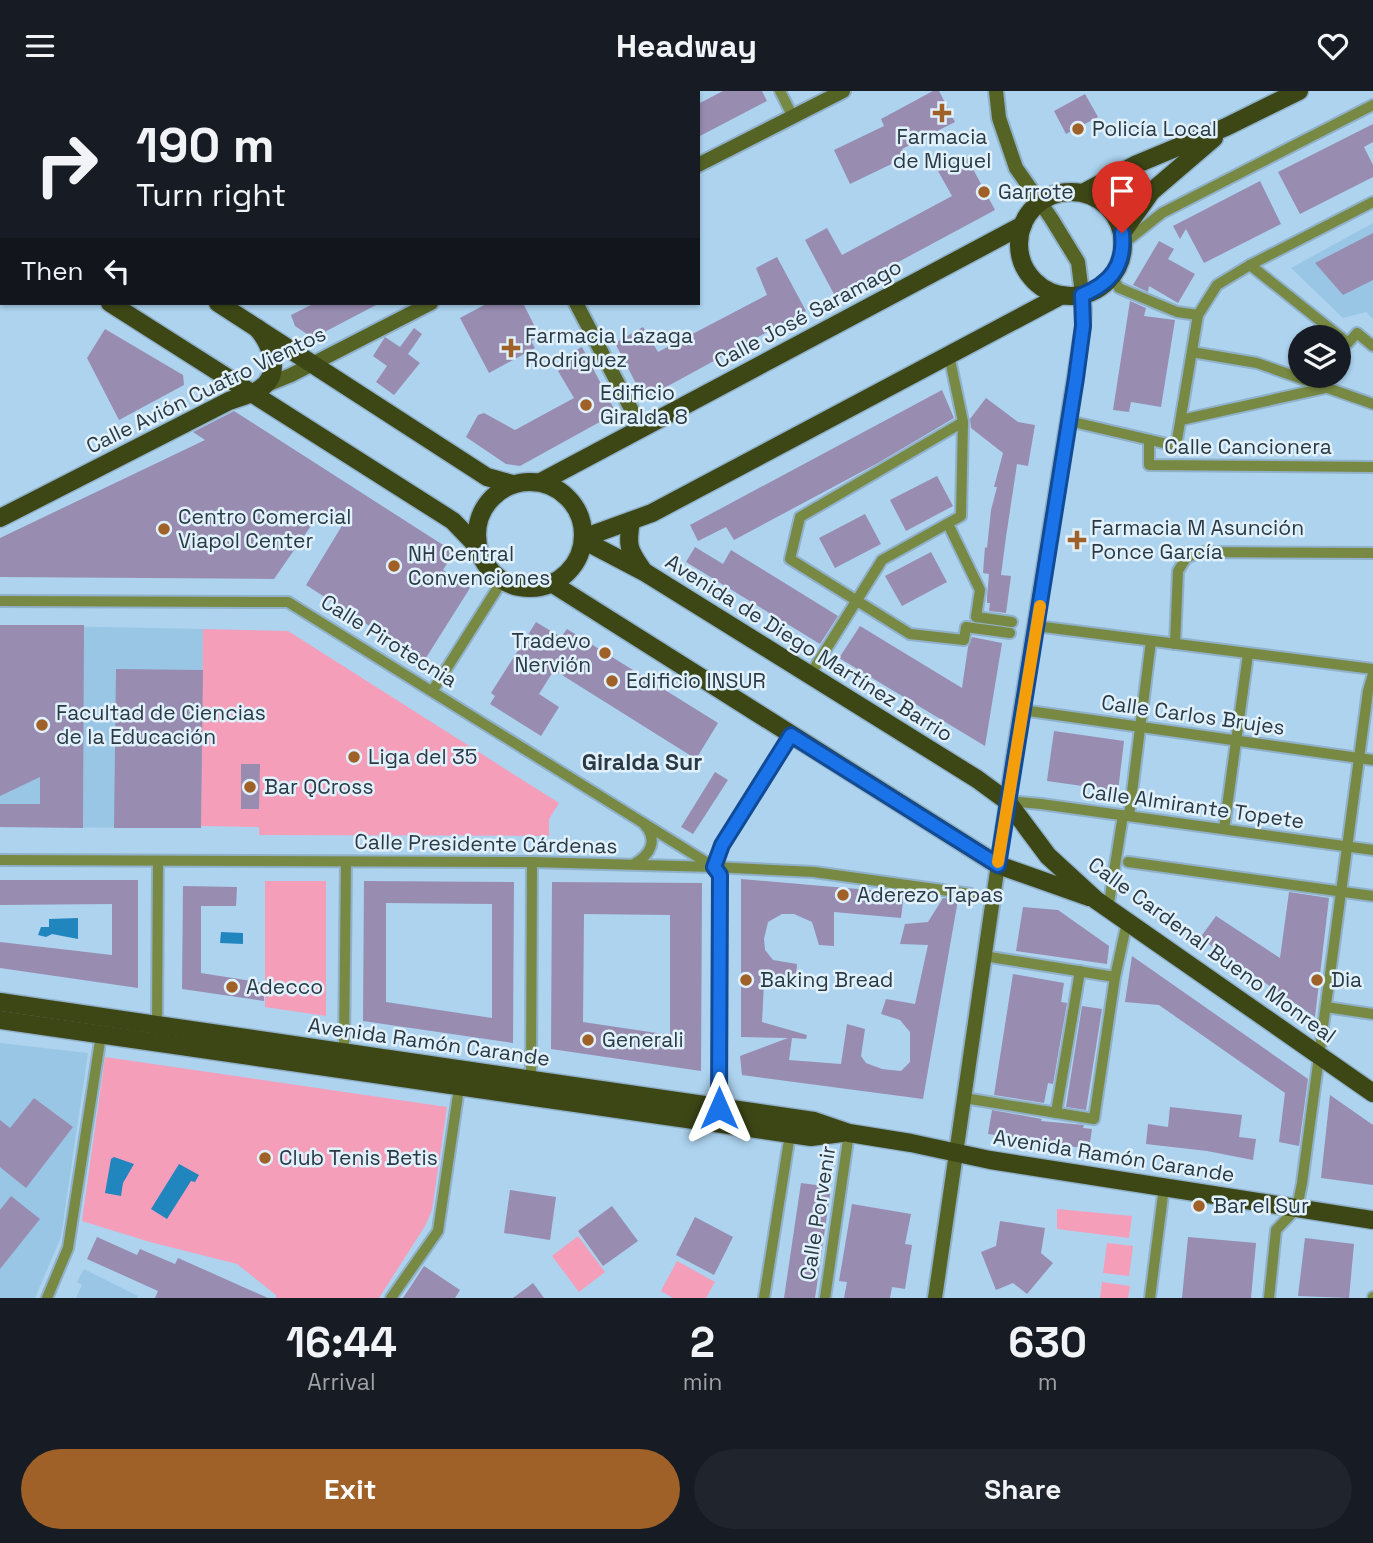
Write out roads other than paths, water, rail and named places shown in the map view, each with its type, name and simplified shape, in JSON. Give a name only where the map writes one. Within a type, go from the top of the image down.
[{"type":"main road","points":[[1083,193],[1157,155],[1226,127],[1299,91]]},
{"type":"main road","points":[[1123,239],[1113,213],[1099,200],[1083,193],[1068,192],[1053,195],[1030,212],[1019,239],[1020,254],[1033,280],[1045,289],[1062,295],[1082,295],[1098,288],[1112,277],[1120,261],[1123,239],[1152,192],[1226,127]]},
{"type":"main road","name":"Calle José Saramago","points":[[541,482],[1023,225]]},
{"type":"main road","points":[[583,539],[652,513],[1062,295]]},
{"type":"main road","points":[[113,305],[236,383],[258,390],[453,521],[478,547]]},
{"type":"main road","points":[[221,305],[487,477],[512,484]]},
{"type":"main road","points":[[257,328],[268,342],[272,357],[271,375],[258,390]]},
{"type":"main road","name":"Calle Avión Cuatro Vientos","points":[[0,517],[229,401],[258,390]]},
{"type":"main road","points":[[526,481],[541,482],[561,491],[575,506],[583,527],[583,539],[581,552],[565,576],[553,584],[527,589],[502,581],[491,572],[482,560],[478,547],[477,525],[486,504],[502,489],[526,481]]},
{"type":"main road","points":[[631,521],[627,543],[643,572]]},
{"type":"main road","name":"Avenida de Diego Martínez Barrio","points":[[583,539],[643,572],[810,675],[977,779],[1007,801]]},
{"type":"main road","points":[[553,584],[998,865],[1102,904]]},
{"type":"main road","name":"Calle Cardenal Bueno Monreal","points":[[1007,801],[1048,856],[1102,904],[1373,1093]]},
{"type":"main road","name":"Avenida Ramón Carande","points":[[0,1002],[814,1121],[849,1133],[990,1160],[1373,1220]]},
{"type":"main road","name":"Avenida Ramón Carande","points":[[0,1020],[811,1137],[849,1133]]},
{"type":"street","points":[[780,91],[793,117]]},
{"type":"street","points":[[700,164],[843,91]]},
{"type":"street","points":[[935,1298],[1007,801],[1083,326],[1078,262],[1016,167],[999,118],[996,91]]},
{"type":"street","points":[[1123,239],[1163,213],[1373,105]]},
{"type":"street","points":[[1069,421],[1176,446],[1198,315],[1217,285],[1250,265],[1373,202]]},
{"type":"street","points":[[1250,265],[1348,343],[1356,333],[1373,347]]},
{"type":"street","points":[[1112,277],[1119,288],[1177,311],[1198,315]]},
{"type":"street","name":"Calle Avión Cuatro Vientos","points":[[258,390],[427,305]]},
{"type":"street","points":[[577,305],[641,428]]},
{"type":"street","points":[[1192,352],[1257,363],[1373,404]]},
{"type":"street","points":[[810,675],[883,560],[961,516],[963,422],[949,355]]},
{"type":"street","points":[[1181,420],[1325,389]]},
{"type":"street","points":[[948,524],[979,590],[976,617],[1011,627],[966,627],[964,640],[910,634],[790,559],[800,517],[963,422]]},
{"type":"street","name":"Calle Cancionera","points":[[1149,440],[1149,465],[1373,467]]},
{"type":"street","points":[[1175,645],[1178,571],[1186,558],[1200,552],[1373,553]]},
{"type":"street","points":[[433,690],[502,581]]},
{"type":"street","name":"Calle Pirotecnia","points":[[0,601],[288,601],[714,867]]},
{"type":"street","points":[[1036,626],[1373,671],[1368,691],[1297,1208],[1276,1230],[1269,1298]]},
{"type":"street","points":[[1102,904],[1126,816],[1151,641]]},
{"type":"street","points":[[1224,829],[1248,654]]},
{"type":"street","name":"Calle Carlos Brujes","points":[[1022,710],[1373,760]]},
{"type":"street","points":[[719,1108],[720,875],[714,867],[722,845],[791,735]]},
{"type":"street","name":"Calle Almirante Topete","points":[[1007,801],[1373,850]]},
{"type":"street","points":[[633,865],[647,857],[652,848],[650,830],[643,822]]},
{"type":"street","name":"Calle Presidente Cárdenas","points":[[0,860],[532,862],[714,867],[814,872],[971,894]]},
{"type":"street","points":[[157,1027],[158,862]]},
{"type":"street","points":[[344,1053],[346,862]]},
{"type":"street","points":[[531,1079],[532,862]]},
{"type":"street","points":[[1128,862],[1373,896]]},
{"type":"street","points":[[964,1098],[1094,1119],[1115,977],[1127,922]]},
{"type":"street","points":[[984,956],[1115,977]]},
{"type":"street","points":[[1055,1113],[1080,971]]},
{"type":"street","points":[[1326,1007],[1373,1014]]},
{"type":"street","points":[[47,1298],[68,1248],[101,1035]]},
{"type":"street","points":[[391,1298],[438,1231],[459,1087]]},
{"type":"street","points":[[764,1298],[790,1133]]},
{"type":"street","name":"Calle Porvenir","points":[[825,1298],[849,1133]]},
{"type":"street","points":[[1150,1298],[1164,1187]]},
{"type":"water","points":[[78,918],[78,939],[52,934],[46,937],[38,935],[41,927],[49,927],[49,919]]},
{"type":"water","points":[[221,932],[243,933],[243,944],[220,943]]},
{"type":"water","points":[[114,1157],[134,1164],[123,1183],[121,1196],[105,1193],[111,1159]]},
{"type":"water","points":[[179,1164],[199,1175],[195,1182],[191,1181],[167,1219],[151,1209]]},
{"type":"place","name":"Farmacia de Miguel","points":[[942,113]]},
{"type":"place","name":"Policía Local","points":[[1078,129]]},
{"type":"place","name":"Garrote","points":[[984,192]]},
{"type":"place","name":"Farmacia Lazaga Rodriguez","points":[[511,348]]},
{"type":"place","name":"Edificio Giralda 8","points":[[586,405]]},
{"type":"place","name":"Centro Comercial Viapol Center","points":[[164,529]]},
{"type":"place","name":"Farmacia M Asunción Ponce García","points":[[1077,540]]},
{"type":"place","name":"NH Central Convenciones","points":[[394,566]]},
{"type":"place","name":"Tradevo Nervión","points":[[605,653]]},
{"type":"place","name":"Edificio INSUR","points":[[612,681]]},
{"type":"place","name":"Facultad de Ciencias de la Educación","points":[[42,725]]},
{"type":"place","name":"Liga del 35","points":[[354,757]]},
{"type":"place","name":"Bar QCross","points":[[250,787]]},
{"type":"place","name":"Aderezo Tapas","points":[[843,895]]},
{"type":"place","name":"Baking Bread","points":[[746,980]]},
{"type":"place","name":"Dia","points":[[1317,980]]},
{"type":"place","name":"Adecco","points":[[232,987]]},
{"type":"place","name":"Generali","points":[[588,1040]]},
{"type":"place","name":"Club Tenis Betis","points":[[265,1158]]},
{"type":"place","name":"Bar el Sur","points":[[1199,1206]]},
{"type":"district","name":"Giralda Sur","points":[[642,762]]}]
